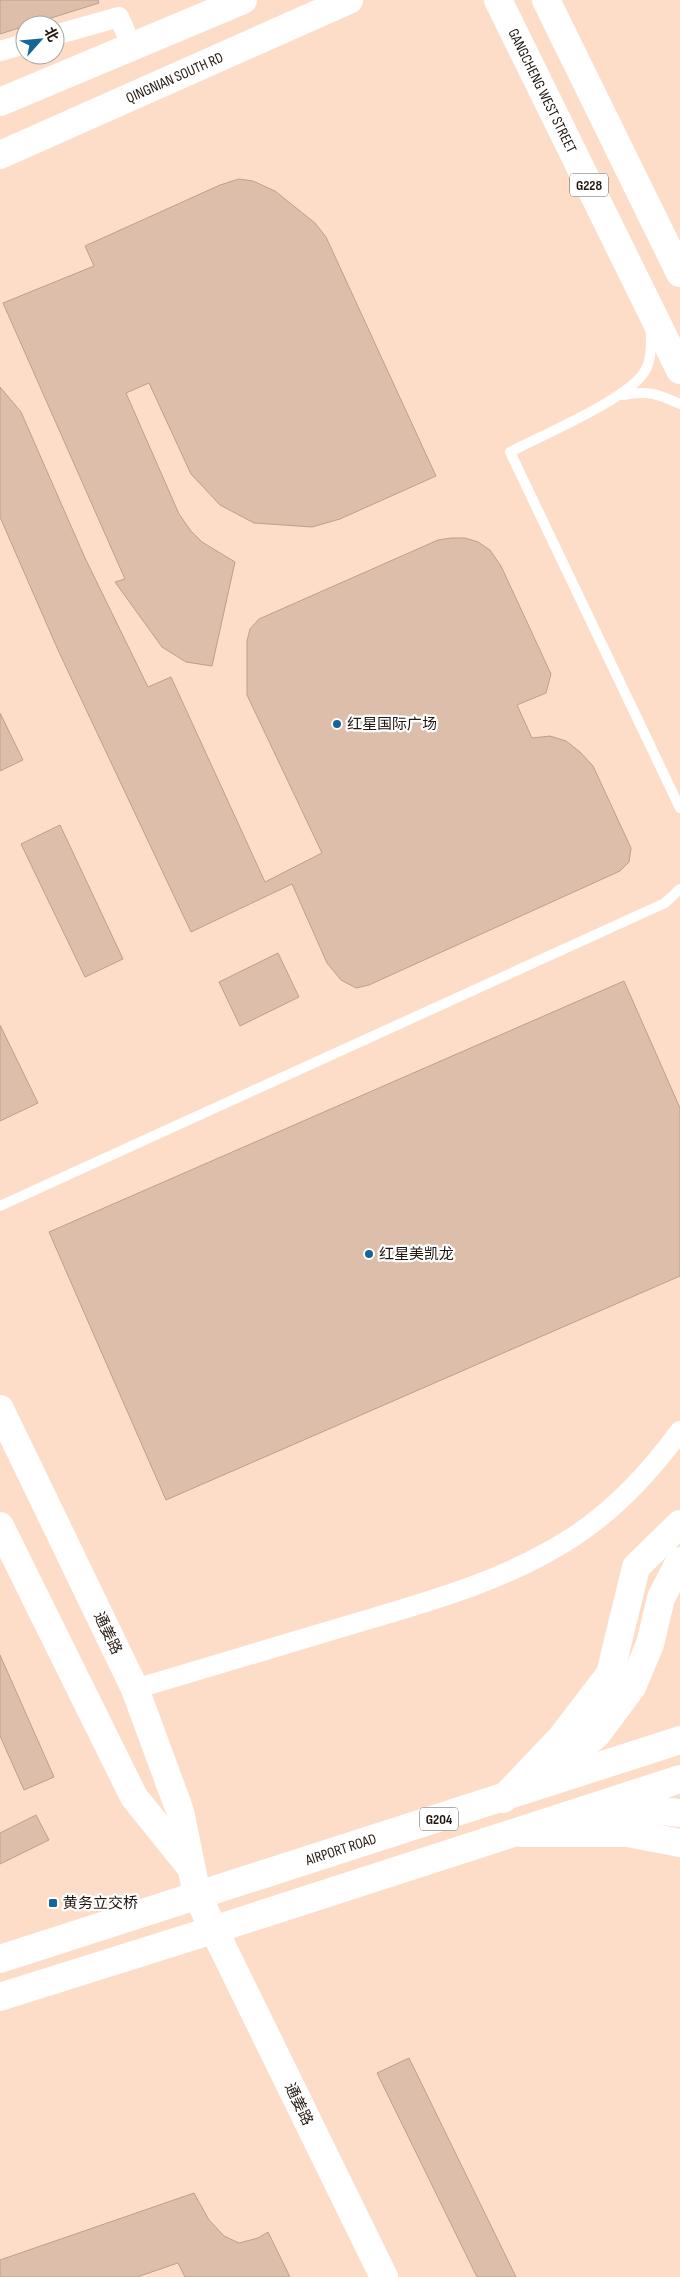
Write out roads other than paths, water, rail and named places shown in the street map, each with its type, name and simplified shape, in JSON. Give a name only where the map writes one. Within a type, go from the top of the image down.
[{"type":"main road","points":[[0,102],[243,0]]},
{"type":"main road","name":"QINGNIAN SOUTH RD","points":[[0,155],[349,0]]},
{"type":"main road","name":"GANGCHENG WEST STREET","points":[[498,0],[680,370]]},
{"type":"main road","name":"G228","points":[[546,0],[680,273]]},
{"type":"main road","name":"通姜路","points":[[0,1409],[135,1688],[180,1810],[197,1896],[384,2277]]},
{"type":"main road","points":[[503,1799],[561,1738],[610,1674],[636,1566],[680,1524]]},
{"type":"main road","name":"通姜路","points":[[0,1526],[134,1797],[190,1867]]},
{"type":"main road","points":[[531,1790],[596,1734],[632,1687],[650,1644],[660,1598],[680,1561]]},
{"type":"main road","name":"AIRPORT ROAD","points":[[0,1959],[531,1790],[680,1740]]},
{"type":"main road","name":"G204","points":[[0,1997],[680,1779]]},
{"type":"main road","points":[[544,1823],[644,1809],[680,1814]]},
{"type":"main road","points":[[513,1833],[628,1833],[680,1843]]},
{"type":"street","points":[[65,32],[119,17],[132,46]]},
{"type":"street","points":[[0,51],[15,47]]},
{"type":"street","points":[[135,1688],[415,1605],[479,1584],[526,1564],[574,1537],[626,1496],[680,1431]]},
{"type":"lane","points":[[646,300],[651,331],[650,355],[647,370],[636,384],[620,396],[510,452],[680,808]]},
{"type":"lane","points":[[620,396],[639,392],[656,393],[680,404]]},
{"type":"lane","points":[[0,1206],[665,904],[680,889]]},
{"type":"place","name":"红星国际广场","points":[[337,724]]},
{"type":"place","name":"红星美凯龙","points":[[369,1254]]},
{"type":"place","name":"黄务立交桥","points":[[53,1903]]}]
